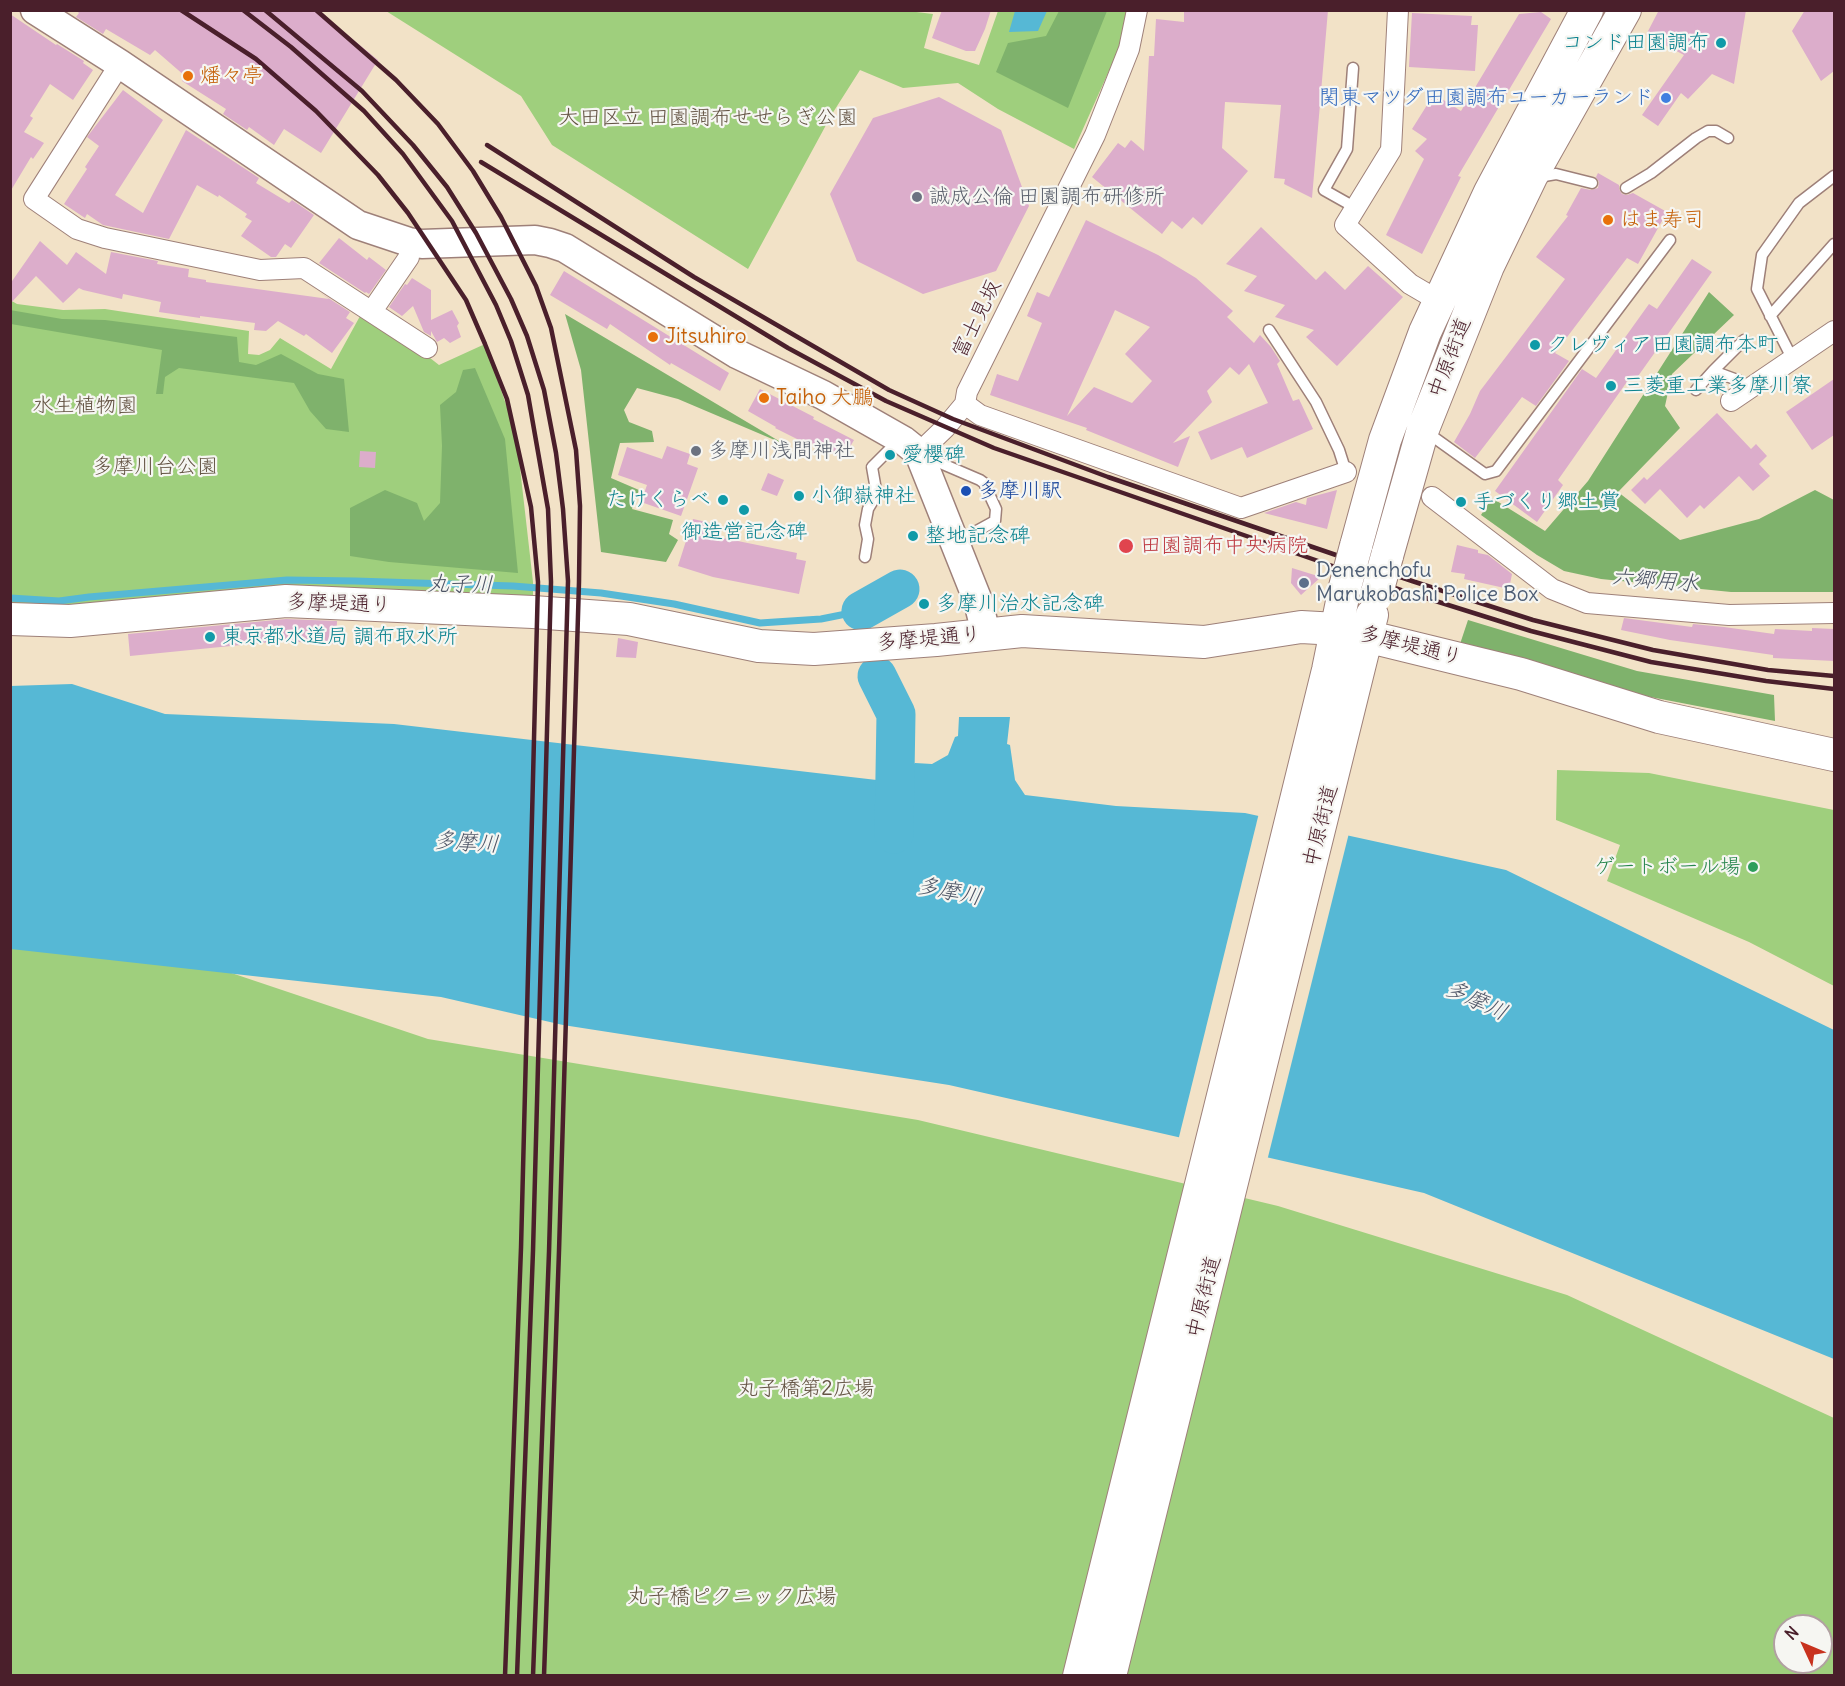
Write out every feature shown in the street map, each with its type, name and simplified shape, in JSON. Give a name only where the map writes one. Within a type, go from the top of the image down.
[{"type":"main road","name":"中原街道","points":[[1079,1676],[1328,670],[1345,587],[1393,416],[1425,332],[1499,175],[1587,10]]},
{"type":"main road","name":"中原街道","points":[[1110,1676],[1376,596],[1423,429],[1481,282],[1532,177],[1625,10]]},
{"type":"main road","name":"多摩堤通り","points":[[10,618],[70,621],[286,601],[533,612],[629,619],[759,646],[786,648],[825,648],[1036,631],[1204,642],[1301,627],[1337,629],[1521,674],[1659,717],[1834,755]]},
{"type":"street","points":[[35,10],[120,64],[358,225],[422,244],[535,240],[564,248],[737,354],[823,395],[909,446],[955,543],[978,601],[986,634]]},
{"type":"street","name":"富士見坂","points":[[909,446],[945,428],[965,404],[967,392],[1095,135],[1129,49],[1137,10]]},
{"type":"street","points":[[1398,10],[1392,150],[1345,225],[1410,284],[1439,301]]},
{"type":"street","points":[[120,64],[34,199],[77,229],[105,238],[261,270],[304,268],[428,348]]},
{"type":"street","points":[[372,311],[409,257],[409,242]]},
{"type":"street","points":[[1739,396],[1834,331]]},
{"type":"street","points":[[965,404],[980,415],[1241,508],[1346,472]]},
{"type":"street","points":[[1432,497],[1552,589],[1587,603],[1729,615],[1834,614]]},
{"type":"lane","points":[[1353,68],[1347,149],[1324,190],[1356,208]]},
{"type":"lane","points":[[1626,188],[1651,173],[1708,131],[1716,131],[1728,138]]},
{"type":"lane","points":[[1532,177],[1556,174],[1593,183]]},
{"type":"lane","points":[[1793,360],[1756,289],[1762,255],[1799,202],[1834,176]]},
{"type":"lane","points":[[1423,429],[1485,474],[1496,471],[1670,240]]},
{"type":"lane","points":[[1770,316],[1834,244]]},
{"type":"lane","points":[[1269,330],[1316,402],[1339,450],[1346,472]]},
{"type":"lane","points":[[1696,390],[1744,340]]},
{"type":"lane","points":[[1713,371],[1740,381],[1739,396]]},
{"type":"lane","points":[[865,557],[868,539],[865,525],[868,509],[876,490],[872,467],[893,448],[909,446],[984,483],[996,509],[995,521],[955,543]]},
{"type":"green space","name":"大田区立 田園調布せせらぎ公園","points":[[386,11],[908,11],[933,14],[924,48],[979,65],[998,11],[1132,11],[1121,44],[1074,149],[998,109],[958,83],[903,88],[860,70],[832,114],[748,269],[552,145],[521,96]]},
{"type":"green space","points":[[1059,11],[1107,11],[1068,108],[996,72],[1008,43],[1046,36]]},
{"type":"green space","points":[[1709,292],[1734,315],[1672,374],[1665,406],[1680,428],[1618,492],[1680,540],[1759,519],[1815,490],[1834,500],[1834,592],[1731,592],[1601,579],[1564,571],[1537,555],[1481,515],[1492,498],[1545,531],[1588,481]]},
{"type":"green space","name":"多摩川台公園","points":[[10,300],[17,304],[63,310],[105,309],[249,331],[248,354],[259,355],[270,350],[280,338],[331,369],[365,307],[439,365],[485,344],[516,433],[533,582],[533,612],[11,619]]},
{"type":"green space","points":[[10,310],[62,319],[105,320],[237,337],[239,362],[256,365],[281,354],[318,374],[344,379],[349,432],[326,429],[310,411],[294,383],[179,368],[165,377],[163,394],[156,394],[162,350],[11,324]]},
{"type":"green space","points":[[565,314],[784,444],[678,399],[637,388],[624,410],[629,422],[652,431],[654,442],[620,443],[611,478],[639,490],[632,509],[673,520],[669,534],[678,540],[666,562],[601,552],[581,370]]},
{"type":"green space","points":[[475,368],[505,439],[518,573],[389,562],[350,556],[350,508],[385,490],[417,503],[424,521],[440,503],[442,446],[440,405],[456,392],[463,370]]},
{"type":"green space","points":[[1468,620],[1637,671],[1774,695],[1775,721],[1635,694],[1460,644]]},
{"type":"green space","points":[[1557,770],[1649,773],[1834,810],[1834,986],[1749,942],[1607,881],[1620,845],[1556,820]]},
{"type":"green space","points":[[11,899],[428,1039],[918,1120],[1278,1206],[1567,1295],[1834,1418],[1834,1675],[11,1676]]},
{"type":"water","points":[[1015,10],[1047,11],[1038,31],[1009,32]]},
{"type":"water","name":"多摩川","points":[[72,684],[165,714],[394,724],[894,782],[915,763],[932,764],[948,755],[955,737],[958,736],[959,717],[1010,717],[1007,744],[1010,745],[1015,780],[1025,795],[1116,806],[1245,813],[1506,870],[1834,1030],[1834,1359],[1424,1193],[949,1085],[563,1025],[441,997],[11,949],[10,686]]},
{"type":"pier","points":[[1259,813],[1349,833],[1267,1161],[1178,1141]]},
{"type":"building","points":[[76,10],[317,10],[378,60],[321,153],[284,129],[274,145],[249,127],[247,130],[223,114],[226,109],[182,81],[185,76],[155,50],[150,55],[106,29],[103,34],[76,17],[79,13]]},
{"type":"building","points":[[942,10],[991,10],[975,51],[966,51],[932,38]]},
{"type":"building","points":[[1184,10],[1328,10],[1312,198],[1284,184],[1285,179],[1274,178],[1281,105],[1225,102],[1222,148],[1248,171],[1202,225],[1193,217],[1182,229],[1172,221],[1162,234],[1092,177],[1118,143],[1125,148],[1131,140],[1144,151],[1149,56],[1154,56],[1156,19],[1184,22]]},
{"type":"building","name":"コンド田園調布","points":[[1659,10],[1746,10],[1734,84],[1712,74],[1688,99],[1681,93],[1658,126],[1642,115],[1684,55],[1646,35]]},
{"type":"building","points":[[1805,10],[1834,10],[1834,71],[1821,81],[1792,31]]},
{"type":"building","points":[[1541,12],[1551,19],[1458,176],[1461,177],[1422,254],[1386,235],[1424,159],[1415,151],[1427,139],[1412,129],[1434,94],[1461,111],[1519,14]]},
{"type":"building","points":[[1412,13],[1472,16],[1471,25],[1478,25],[1475,71],[1409,67]]},
{"type":"building","points":[[10,14],[84,61],[83,63],[93,70],[73,100],[50,84],[30,116],[33,118],[24,132],[44,143],[33,159],[31,157],[10,192]]},
{"type":"building","points":[[123,90],[163,120],[115,195],[143,213],[186,130],[259,178],[256,183],[289,203],[292,200],[314,215],[291,248],[285,244],[276,257],[271,257],[241,236],[252,221],[245,217],[247,214],[219,195],[218,197],[197,185],[169,239],[103,225],[87,214],[85,218],[64,204],[99,146],[87,137]]},
{"type":"building","points":[[939,97],[1001,130],[1029,206],[996,271],[923,294],[857,261],[830,194],[873,118]]},
{"type":"building","points":[[1598,173],[1619,185],[1622,194],[1633,193],[1667,212],[1638,264],[1627,258],[1555,353],[1569,361],[1536,406],[1522,397],[1475,458],[1454,442],[1480,391],[1565,279],[1536,257],[1568,216],[1566,215],[1581,188],[1591,190],[1598,188],[1599,182],[1596,177]]},
{"type":"building","points":[[1086,220],[1158,255],[1196,278],[1233,311],[1227,317],[1254,343],[1260,335],[1271,347],[1280,361],[1277,364],[1293,401],[1299,399],[1313,429],[1247,458],[1242,447],[1211,460],[1198,432],[1268,403],[1249,364],[1239,375],[1230,367],[1207,391],[1212,402],[1173,443],[1190,436],[1178,467],[1086,430],[1087,428],[990,395],[997,374],[1018,381],[1042,323],[1027,316],[1037,292],[1049,297]],"holes":[[[1115,310],[1150,327],[1125,354],[1152,381],[1132,403],[1094,387],[1067,416]]]},
{"type":"building","points":[[1261,227],[1316,280],[1325,271],[1345,290],[1368,266],[1403,297],[1337,366],[1306,337],[1314,330],[1275,317],[1285,305],[1244,291],[1257,276],[1226,264]]},
{"type":"building","points":[[339,238],[367,260],[369,257],[386,270],[369,294],[319,263]]},
{"type":"building","points":[[40,241],[67,265],[76,252],[106,274],[111,252],[158,261],[157,264],[189,269],[188,277],[206,280],[206,282],[329,299],[319,292],[350,312],[346,318],[354,323],[332,353],[306,334],[304,336],[278,321],[266,331],[254,330],[255,323],[159,312],[161,302],[123,294],[122,299],[79,288],[63,303],[36,276],[10,304],[10,284]]},
{"type":"building","name":"三菱重工業多摩川寮","points":[[1692,259],[1712,272],[1636,379],[1631,376],[1558,480],[1563,485],[1537,522],[1495,491],[1582,369],[1596,378],[1649,304],[1657,309]]},
{"type":"building","points":[[564,271],[729,373],[720,391],[671,363],[670,365],[610,324],[607,329],[550,295]]},
{"type":"building","points":[[412,278],[431,290],[431,320],[452,310],[459,323],[457,326],[461,337],[450,343],[444,338],[437,342],[431,331],[431,336],[424,332],[413,306],[402,316],[389,307]]},
{"type":"building","points":[[1834,379],[1834,435],[1812,450],[1786,412]]},
{"type":"building","points":[[760,389],[854,440],[843,459],[775,428],[748,411]]},
{"type":"building","points":[[1717,413],[1751,449],[1756,444],[1767,456],[1759,464],[1770,476],[1753,491],[1739,476],[1704,509],[1700,505],[1687,518],[1660,489],[1645,504],[1631,490],[1644,477],[1647,480]]},
{"type":"building","points":[[667,446],[690,454],[687,464],[698,468],[681,516],[641,502],[647,485],[618,475],[627,447],[662,459]]},
{"type":"building","points":[[360,451],[376,452],[375,468],[359,467]]},
{"type":"building","points":[[768,473],[784,480],[777,496],[761,490]]},
{"type":"building","points":[[1337,490],[1327,529],[1264,513],[1296,502],[1306,505],[1307,498]]},
{"type":"building","points":[[693,519],[711,523],[708,535],[797,553],[796,559],[806,561],[799,594],[713,577],[678,566]]},
{"type":"building","points":[[1457,545],[1488,555],[1512,574],[1509,589],[1464,579],[1465,574],[1451,572]]},
{"type":"building","points":[[1292,568],[1321,577],[1301,595],[1291,583]]},
{"type":"building","points":[[1624,618],[1774,634],[1775,629],[1812,631],[1812,628],[1834,629],[1834,661],[1773,658],[1773,655],[1670,640],[1621,630]]},
{"type":"building","name":"東京都水道局 調布取水所","points":[[286,619],[337,621],[336,644],[281,641],[130,656],[128,634]]},
{"type":"building","points":[[618,638],[638,642],[636,658],[616,657]]},
{"type":"waterway","name":"丸子川","points":[[10,598],[59,601],[287,580],[355,581],[513,586],[601,593],[674,604],[760,623],[821,619],[861,611],[866,619]]},
{"type":"waterway","name":"丸子川","points":[[861,611],[900,589]]},
{"type":"waterway","points":[[877,676],[896,714],[894,834]]},
{"type":"railway","points":[[181,10],[256,59],[316,111],[378,175],[408,213],[466,300],[485,344],[507,399],[531,507],[538,582],[521,1248],[505,1676]]},
{"type":"railway","points":[[243,10],[291,47],[364,111],[403,154],[452,221],[496,305],[511,341],[528,395],[548,509],[551,582],[533,1251],[517,1676]]},
{"type":"railway","points":[[265,10],[362,91],[413,145],[447,187],[476,233],[511,299],[527,336],[544,390],[556,453],[568,581],[549,1252],[533,1676]]},
{"type":"railway","points":[[316,10],[396,80],[438,124],[473,171],[501,217],[536,286],[551,328],[576,450],[580,506],[579,582],[544,1676]]},
{"type":"railway","points":[[487,145],[694,277],[889,390],[953,419],[1108,477],[1533,620],[1653,650],[1768,670],[1834,676]]},
{"type":"railway","points":[[481,162],[788,348],[886,401],[994,448],[1410,593],[1531,631],[1651,662],[1766,681],[1834,689]]},
{"type":"place","name":"コンド田園調布","points":[[1721,43]]},
{"type":"place","name":"燔々亭","points":[[188,76]]},
{"type":"place","name":"関東マツダ田園調布ユーカーランド","points":[[1666,98]]},
{"type":"place","name":"誠成公倫 田園調布研修所","points":[[917,197]]},
{"type":"place","name":"はま寿司","points":[[1608,220]]},
{"type":"place","name":"Jitsuhiro","points":[[653,337]]},
{"type":"place","name":"クレヴィア田園調布本町","points":[[1535,345]]},
{"type":"place","name":"三菱重工業多摩川寮","points":[[1611,386]]},
{"type":"place","name":"Taiho 大鵬","points":[[764,398]]},
{"type":"place","name":"多摩川浅間神社","points":[[696,451]]},
{"type":"place","name":"愛櫻碑","points":[[890,455]]},
{"type":"place","name":"多摩川駅","points":[[966,491]]},
{"type":"place","name":"小御嶽神社","points":[[799,496]]},
{"type":"place","name":"たけくらべ","points":[[723,500]]},
{"type":"place","name":"手づくり郷土賞","points":[[1461,502]]},
{"type":"place","name":"御造営記念碑","points":[[744,510]]},
{"type":"place","name":"整地記念碑","points":[[913,536]]},
{"type":"place","name":"田園調布中央病院","points":[[1126,546]]},
{"type":"place","name":"Denenchofu Marukobashi Police Box","points":[[1304,583]]},
{"type":"place","name":"多摩川治水記念碑","points":[[924,604]]},
{"type":"place","name":"東京都水道局 調布取水所","points":[[210,637]]},
{"type":"place","name":"ゲートボール場","points":[[1753,867]]},
{"type":"park label","name":"水生植物園","points":[[85,406]]},
{"type":"park label","name":"丸子橋第2広場","points":[[806,1389]]},
{"type":"park label","name":"丸子橋ピクニック広場","points":[[732,1597]]},
{"type":"water label","name":"六郷用水","points":[[1655,581]]}]
